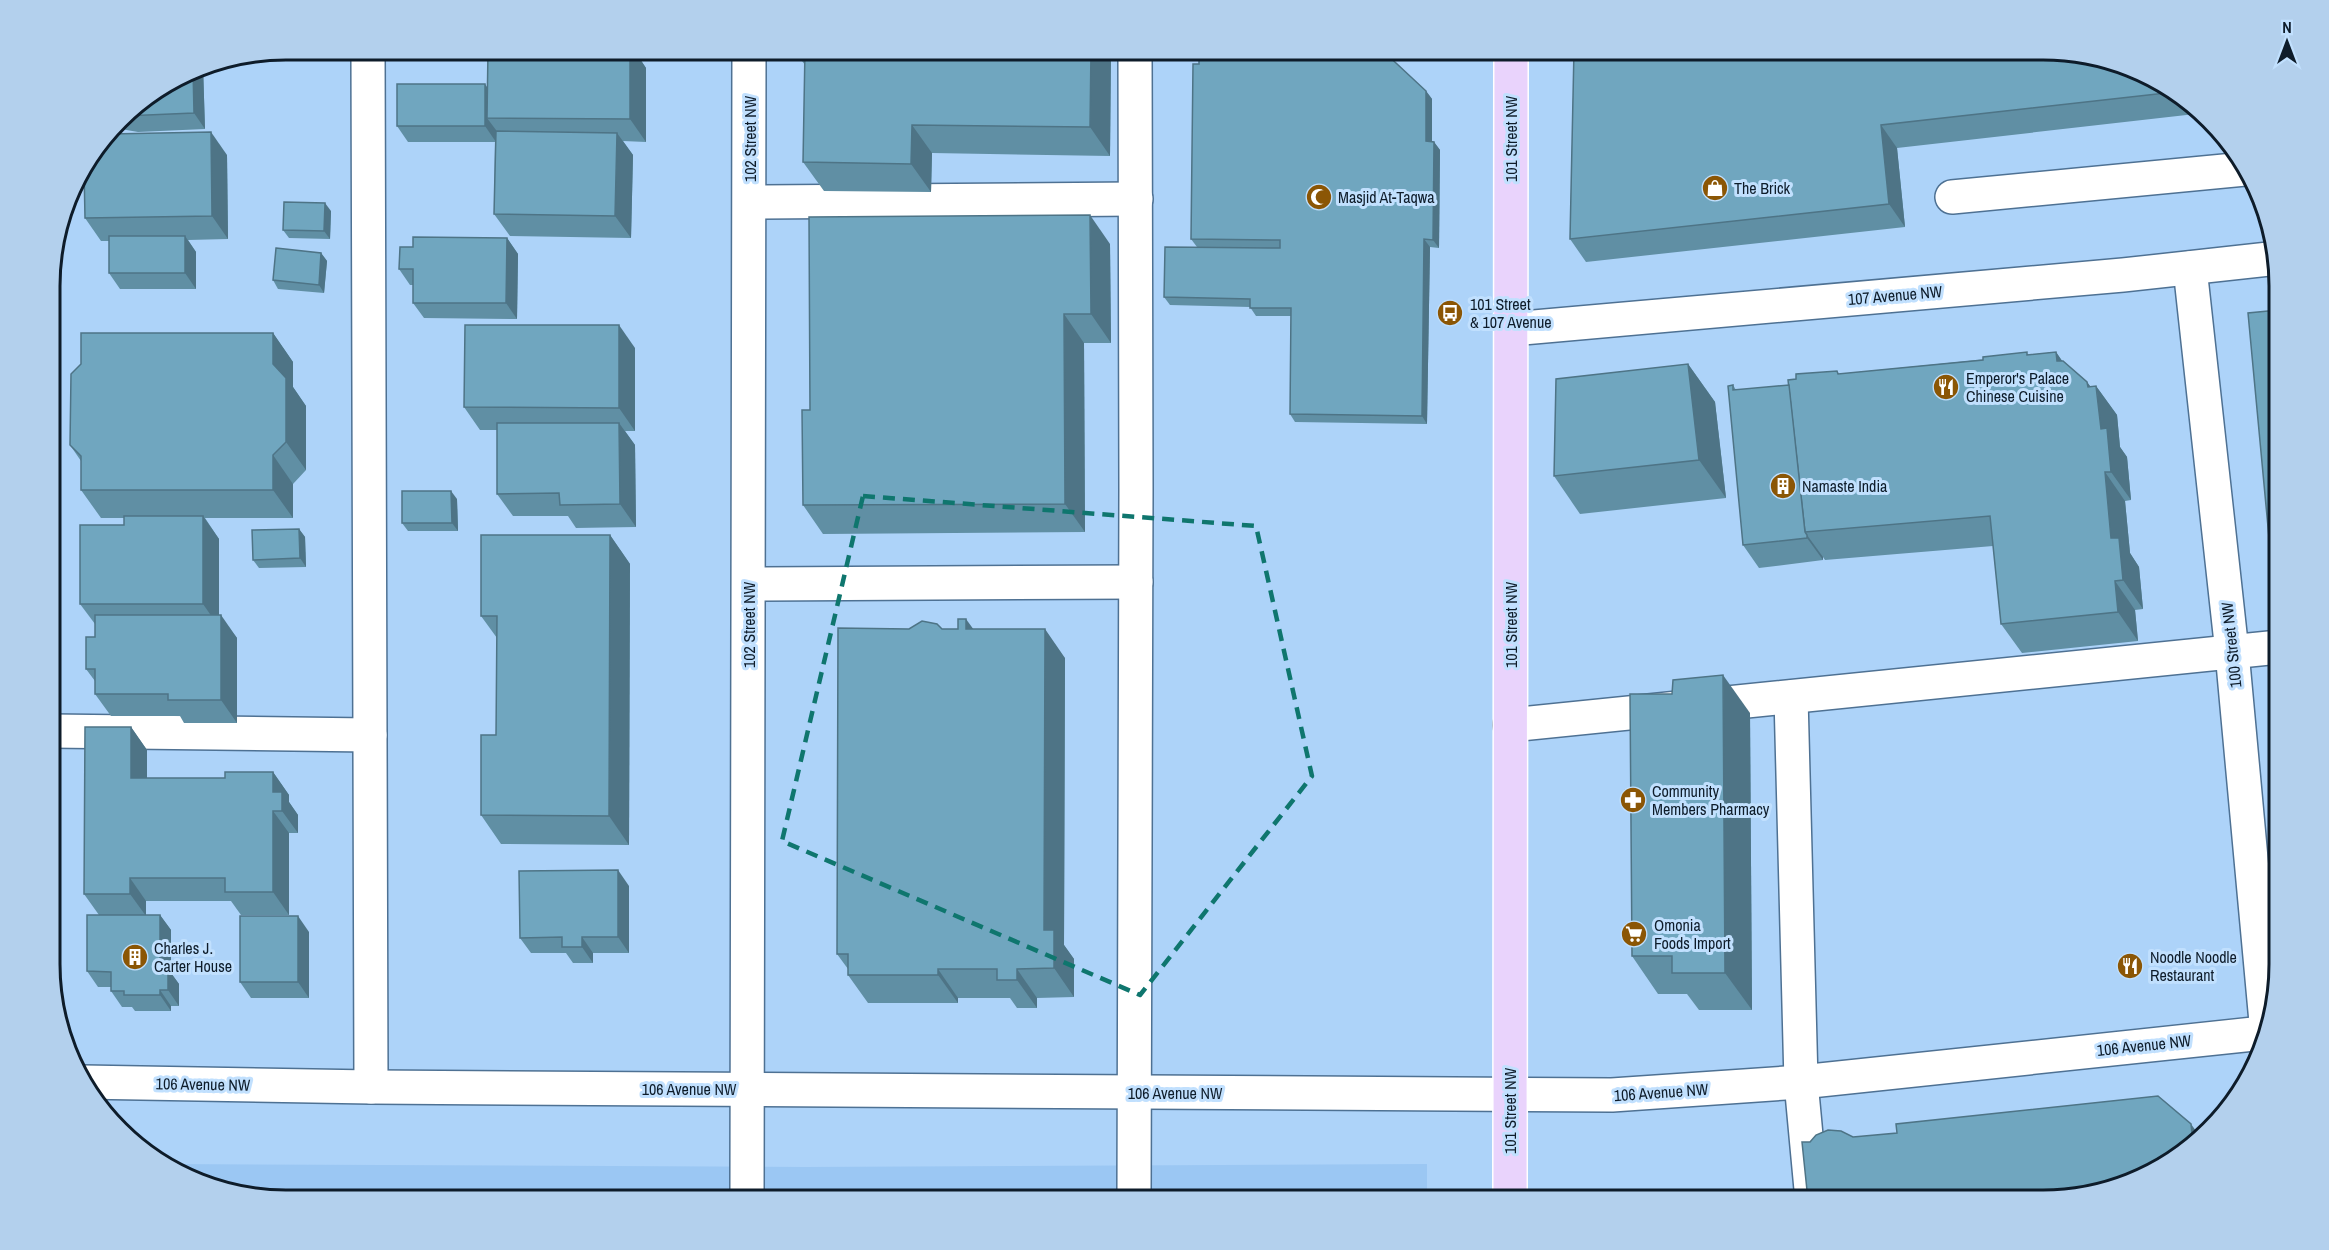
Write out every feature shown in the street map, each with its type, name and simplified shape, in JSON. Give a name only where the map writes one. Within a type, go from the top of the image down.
[{"type":"main road","name":"101 Street NW","points":[[1510,1190],[1511,60]]},
{"type":"street","points":[[369,60],[371,1087]]},
{"type":"street","name":"102 Street NW","points":[[747,1190],[749,60]]},
{"type":"street","points":[[1134,1190],[1136,60]]},
{"type":"street","points":[[1952,196],[2237,170]]},
{"type":"street","points":[[750,202],[1136,199]]},
{"type":"street","name":"107 Avenue NW","points":[[1511,329],[2267,259]]},
{"type":"street","name":"100 Street NW","points":[[2190,268],[2232,652],[2265,1009]]},
{"type":"street","points":[[749,584],[1136,582]]},
{"type":"street","points":[[1510,725],[2269,648]]},
{"type":"street","points":[[1791,697],[1801,1082],[1811,1190]]},
{"type":"street","points":[[60,731],[370,735]]},
{"type":"street","name":"106 Avenue NW","points":[[93,1082],[371,1087],[1612,1095],[1801,1082],[2258,1034]]},
{"type":"highlighted area","points":[[863,496],[1256,526],[1312,776],[1140,995],[782,841]]},
{"type":"shaded area","points":[[181,1164],[805,1167],[1427,1164],[1427,1190],[271,1190],[242,1186],[213,1178]]},
{"type":"building","points":[[488,60],[630,60],[630,119],[487,118]]},
{"type":"building","points":[[805,60],[1091,60],[1090,127],[912,125],[911,164],[803,162]]},
{"type":"building","points":[[1199,60],[1393,60],[1426,91],[1426,141],[1434,142],[1433,240],[1424,239],[1422,416],[1290,414],[1291,308],[1250,308],[1250,299],[1164,297],[1165,247],[1280,248],[1280,240],[1191,239],[1193,64],[1199,64]]},
{"type":"building","points":[[1574,60],[2058,60],[2087,64],[2116,72],[2162,93],[1881,125],[1889,204],[1570,239]]},
{"type":"building","points":[[193,80],[194,113],[138,115],[160,98]]},
{"type":"building","points":[[397,84],[485,84],[485,126],[397,126]]},
{"type":"building","points":[[496,131],[617,133],[615,216],[494,214]]},
{"type":"building","points":[[211,132],[212,216],[85,218],[84,184],[98,160],[119,134]]},
{"type":"building","points":[[284,202],[325,203],[324,231],[283,230]]},
{"type":"building","points":[[1090,215],[1091,314],[1064,314],[1065,504],[803,505],[802,410],[810,410],[809,217]]},
{"type":"building","points":[[109,236],[185,236],[185,273],[109,273]]},
{"type":"building","points":[[413,237],[507,238],[506,303],[413,303],[413,269],[399,269],[400,247],[413,247]]},
{"type":"building","points":[[276,248],[321,253],[319,285],[273,280]]},
{"type":"building","points":[[2269,311],[2269,538],[2248,313]]},
{"type":"building","points":[[465,325],[619,325],[619,408],[464,407]]},
{"type":"building","points":[[81,333],[273,333],[273,364],[286,378],[286,442],[273,455],[273,490],[81,490],[81,456],[70,445],[71,374],[81,364]]},
{"type":"building","points":[[2027,352],[2027,355],[2056,352],[2057,361],[2063,361],[2087,382],[2088,387],[2096,386],[2101,429],[2107,428],[2111,472],[2105,472],[2111,538],[2119,538],[2123,580],[2115,581],[2118,612],[2001,624],[1990,516],[1805,532],[1788,380],[1796,379],[1796,374],[1837,371],[1838,374],[1983,360],[1983,357]]},
{"type":"building","points":[[1688,364],[1699,460],[1554,476],[1556,379]]},
{"type":"building","name":"Namaste India","points":[[1733,385],[1733,390],[1789,385],[1807,538],[1743,545],[1728,386]]},
{"type":"building","points":[[497,423],[619,423],[620,504],[560,505],[559,493],[497,494]]},
{"type":"building","points":[[402,491],[451,491],[452,523],[402,523]]},
{"type":"building","points":[[124,516],[203,516],[203,604],[80,604],[80,525],[124,525]]},
{"type":"building","points":[[299,529],[300,558],[253,560],[252,530]]},
{"type":"building","points":[[481,535],[610,535],[609,816],[481,815],[481,735],[496,735],[497,616],[481,616]]},
{"type":"building","points":[[95,615],[221,615],[221,700],[168,700],[168,694],[95,694],[95,669],[86,669],[86,637],[95,637]]},
{"type":"building","points":[[958,619],[966,619],[966,629],[1045,629],[1044,930],[1054,930],[1054,968],[1017,969],[1017,980],[997,980],[997,969],[938,969],[938,975],[848,975],[848,954],[837,954],[838,628],[909,629],[922,621],[937,624],[942,629],[958,629]]},
{"type":"building","points":[[1723,675],[1725,973],[1672,973],[1672,956],[1632,956],[1630,694],[1672,694],[1673,680]]},
{"type":"building","points":[[85,727],[131,727],[131,778],[225,778],[225,772],[273,772],[273,792],[282,792],[282,811],[273,811],[273,892],[225,892],[225,878],[130,878],[130,894],[84,894]]},
{"type":"building","points":[[618,870],[618,937],[582,937],[582,947],[562,947],[562,937],[520,938],[519,871]]},
{"type":"building","name":"Charles J. Carter House","points":[[87,915],[160,915],[160,968],[168,968],[168,990],[160,990],[160,995],[124,995],[124,991],[111,991],[111,972],[87,971]]},
{"type":"building","points":[[240,916],[298,916],[298,982],[240,982]]},
{"type":"building","points":[[2158,1096],[2191,1124],[2192,1134],[2169,1152],[2143,1167],[2087,1186],[2058,1190],[1807,1190],[1802,1142],[1810,1142],[1816,1135],[1828,1130],[1841,1131],[1853,1137],[1897,1133],[1896,1124]]},
{"type":"place","name":"The Brick","points":[[1715,188]]},
{"type":"place","name":"Masjid At-Taqwa","points":[[1319,197]]},
{"type":"place","name":"101 Street & 107 Avenue","points":[[1450,313]]},
{"type":"place","name":"Emperor's Palace Chinese Cuisine","points":[[1946,387]]},
{"type":"place","name":"Namaste India","points":[[1783,486]]},
{"type":"place","name":"Community Members Pharmacy","points":[[1633,800]]},
{"type":"place","name":"Omonia Foods Import","points":[[1634,934]]},
{"type":"place","name":"Charles J. Carter House","points":[[135,957]]},
{"type":"place","name":"Noodle Noodle Restaurant","points":[[2130,966]]}]
